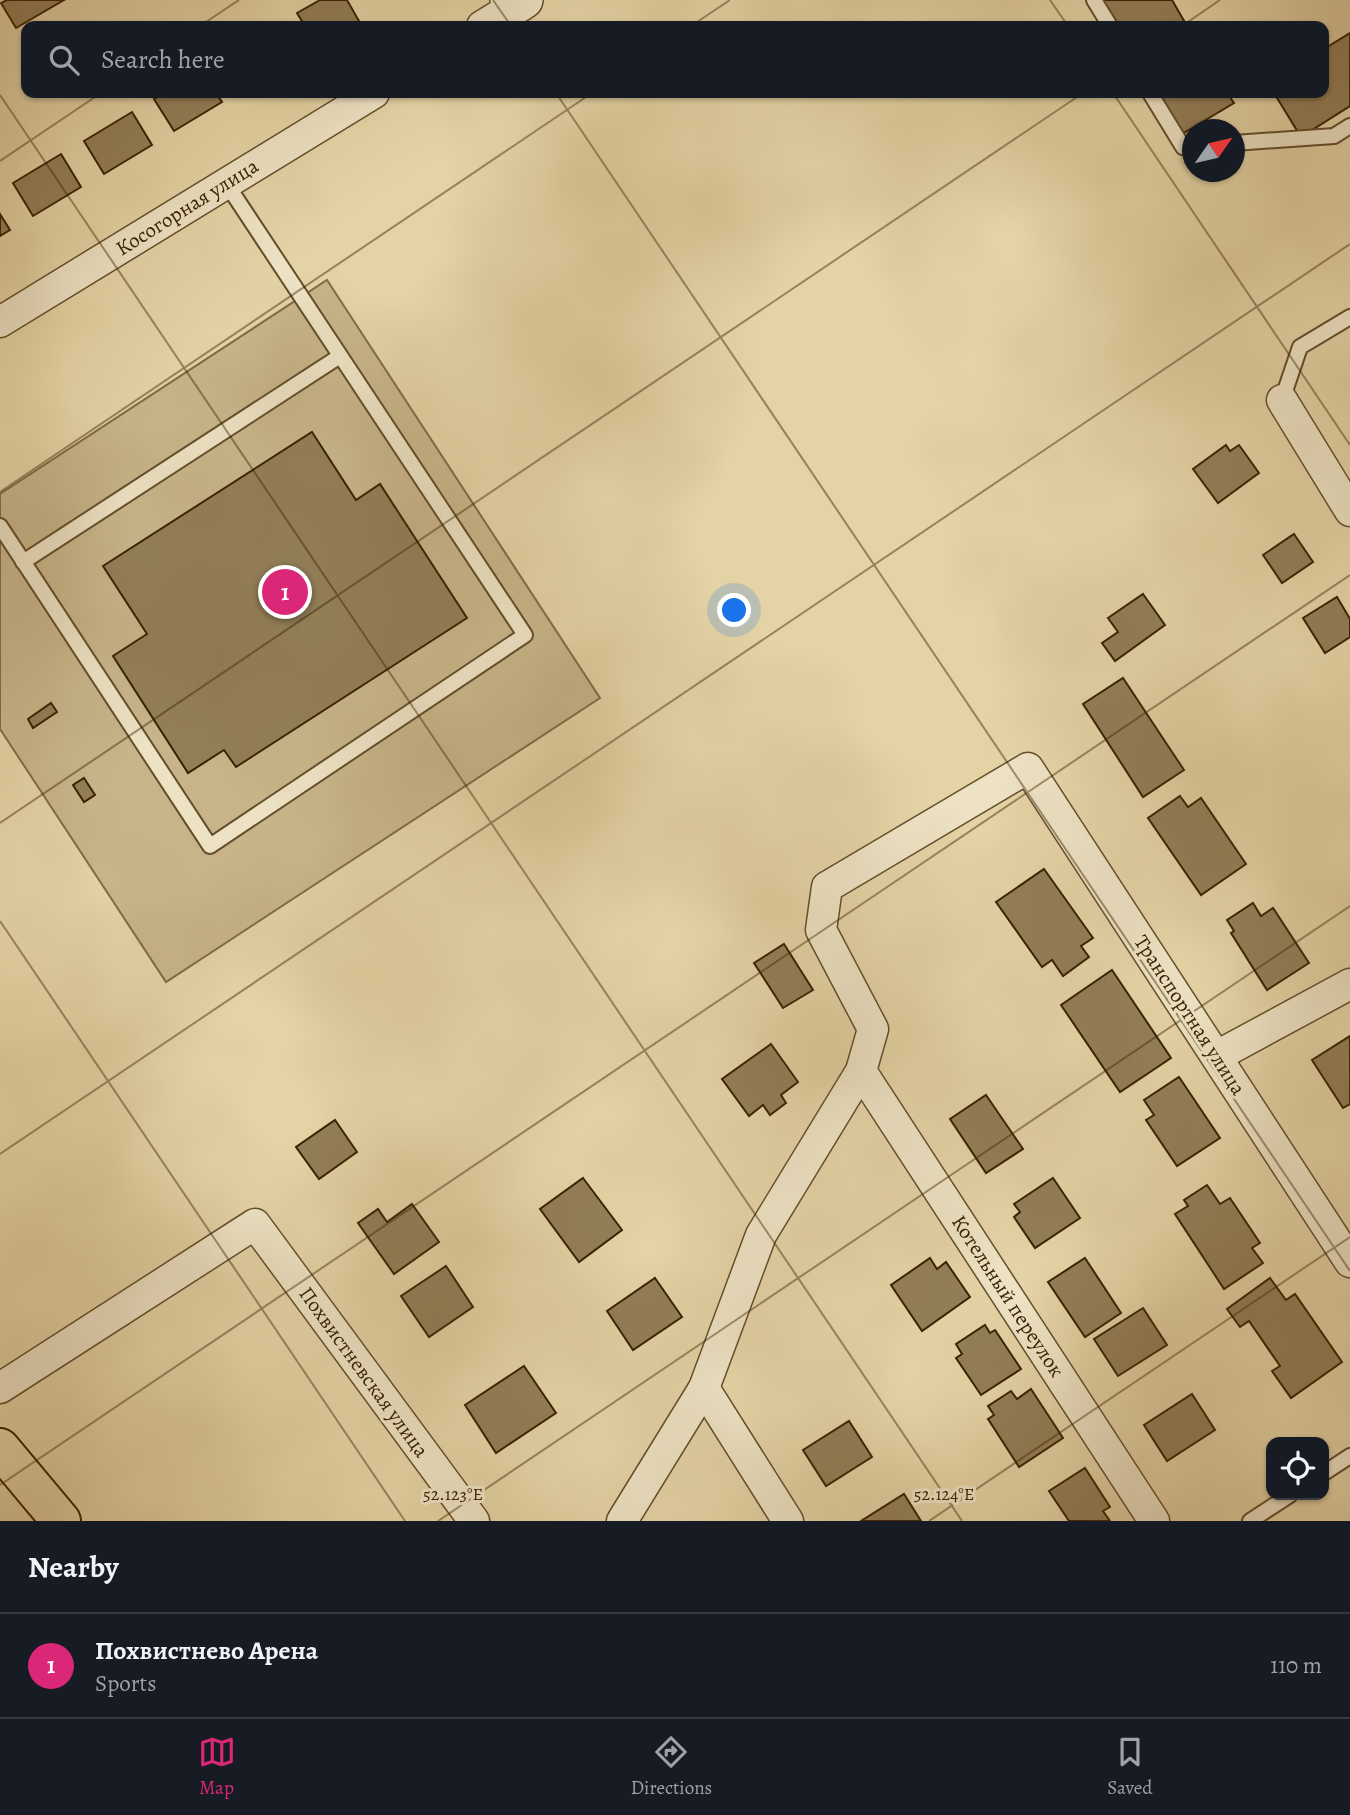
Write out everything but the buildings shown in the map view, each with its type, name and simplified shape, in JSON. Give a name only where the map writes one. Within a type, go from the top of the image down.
[{"type":"main road","points":[[0,1448],[61,1521]]},
{"type":"street","points":[[489,21],[515,2]]},
{"type":"street","name":"Косогорная улица","points":[[0,322],[366,98]]},
{"type":"street","points":[[1282,400],[1350,511]]},
{"type":"street","name":"Транспортная улица","points":[[861,1071],[873,1029],[821,930],[827,887],[1028,768],[1350,1262]]},
{"type":"street","points":[[1217,1056],[1350,984]]},
{"type":"street","points":[[622,1521],[704,1388],[761,1235],[861,1071]]},
{"type":"street","name":"Котельный переулок","points":[[861,1071],[1154,1521]]},
{"type":"street","name":"Похвистневская улица","points":[[0,1388],[255,1224],[474,1521]]},
{"type":"street","points":[[704,1388],[788,1521]]},
{"type":"lane","points":[[1094,0],[1107,21]]},
{"type":"lane","points":[[1153,98],[1182,145]]},
{"type":"lane","points":[[1245,143],[1334,136],[1350,126]]},
{"type":"lane","points":[[0,526],[210,846],[524,635],[226,183]]},
{"type":"lane","points":[[1282,400],[1300,347],[1350,317]]},
{"type":"lane","points":[[23,562],[340,356]]},
{"type":"lane","points":[[1329,1470],[1350,1455]]},
{"type":"lane","points":[[1250,1521],[1282,1500]]},
{"type":"shaded area","points":[[327,280],[600,698],[166,982],[0,729],[0,494]]},
{"type":"place","name":"Похвистнево Арена","points":[[285,592]]}]
